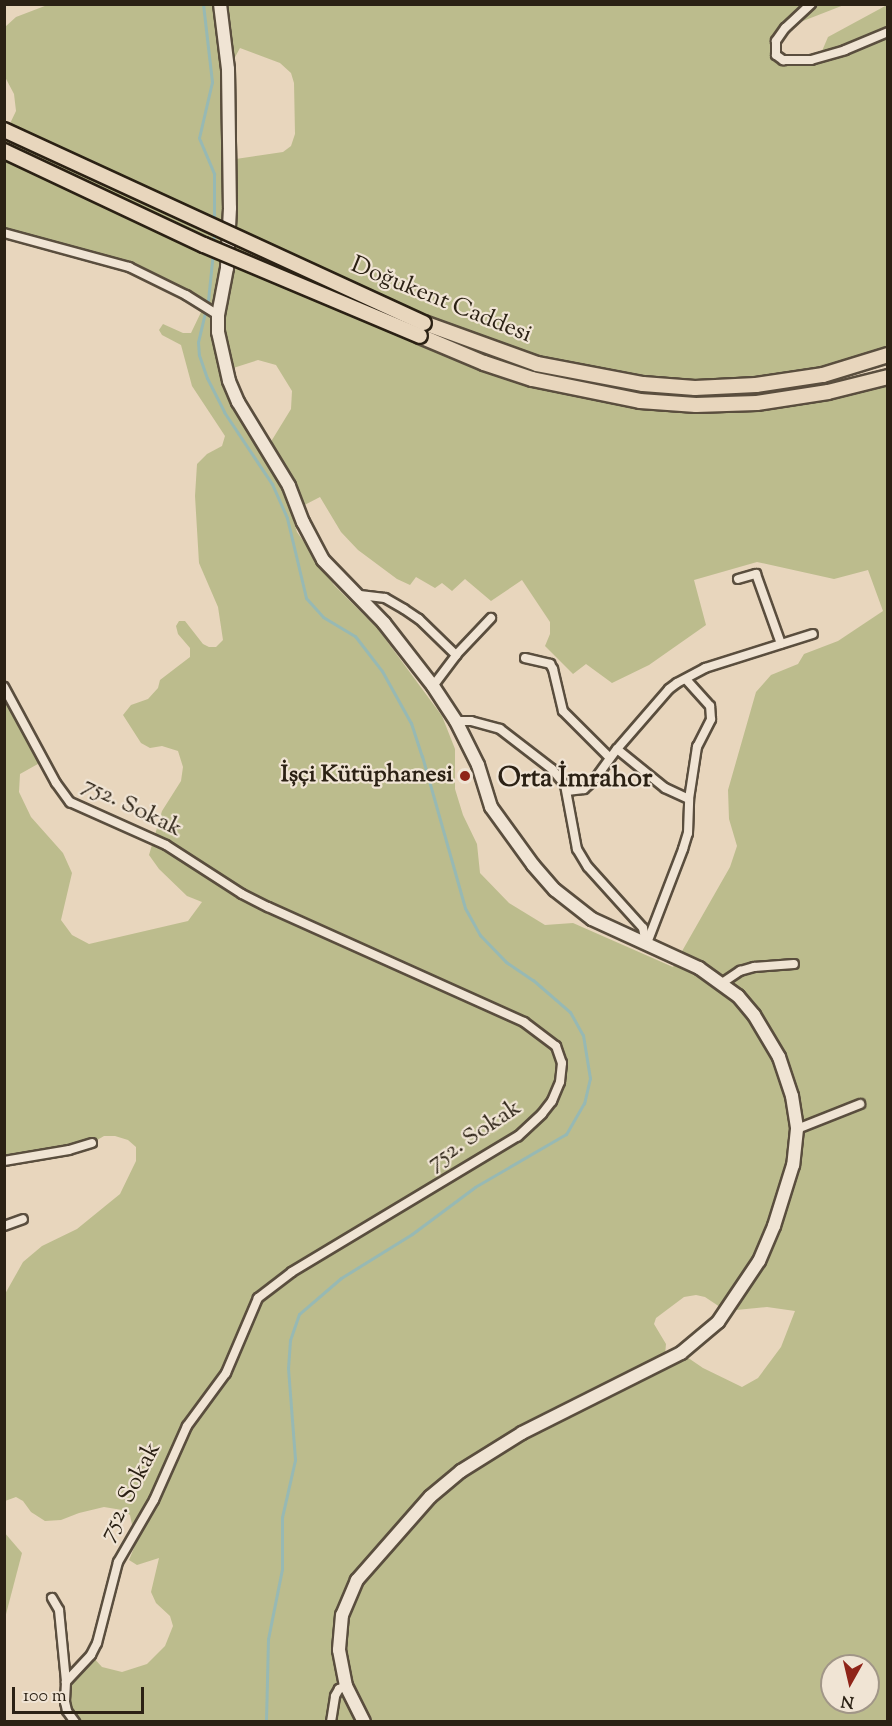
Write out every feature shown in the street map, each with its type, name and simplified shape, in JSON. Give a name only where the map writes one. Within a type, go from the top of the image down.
[{"type":"main road","name":"Doğukent Caddesi","points":[[4,130],[422,329],[484,363],[532,379],[640,401],[696,405],[757,403],[828,392],[888,377]]},
{"type":"main road","name":"Doğukent Caddesi","points":[[4,152],[204,245],[422,329],[537,364],[643,384],[695,388],[756,385],[824,375],[888,355]]},
{"type":"street","points":[[220,4],[228,50],[230,208],[227,268],[218,315],[218,333],[223,359],[238,402],[290,486],[303,522],[323,560],[360,595],[433,686],[456,721],[478,765],[491,807],[522,846],[533,865],[555,891],[592,919],[699,968],[722,982],[754,1015],[778,1057],[792,1096],[797,1129],[793,1165],[774,1226],[759,1261],[718,1322],[681,1353],[662,1364],[549,1419],[461,1470],[430,1497],[371,1562],[348,1596],[340,1632],[342,1668],[346,1686],[364,1722]]},
{"type":"street","points":[[811,4],[785,28],[776,41],[776,55],[783,60],[811,60],[845,50],[888,32]]},
{"type":"street","points":[[4,232],[129,267],[186,295],[218,315]]},
{"type":"street","points":[[738,579],[756,574],[781,644]]},
{"type":"street","points":[[360,595],[385,598],[405,609],[419,619],[456,655]]},
{"type":"street","points":[[433,686],[456,655],[491,618]]},
{"type":"street","points":[[567,791],[584,789],[669,689],[705,668],[813,634]]},
{"type":"street","points":[[525,658],[550,664],[554,669],[563,711],[610,758]]},
{"type":"street","points":[[646,944],[683,849],[690,816],[689,800],[697,747],[712,712],[710,706],[686,679]]},
{"type":"street","name":"752. Sokak","points":[[4,687],[56,783],[70,802],[166,845],[242,894],[268,907],[524,1022],[556,1046],[562,1063],[560,1082],[552,1101],[518,1136],[292,1272],[258,1298],[226,1373],[187,1426],[154,1500],[118,1562],[94,1649],[66,1682]]},
{"type":"street","points":[[456,721],[471,720],[500,729],[552,769],[567,791],[577,849],[588,867],[643,928],[646,944]]},
{"type":"street","points":[[617,749],[665,788],[689,800]]},
{"type":"street","points":[[722,982],[740,971],[754,967],[794,964]]},
{"type":"street","points":[[797,1129],[860,1104]]},
{"type":"street","points":[[4,1161],[92,1143]]},
{"type":"street","points":[[4,1226],[23,1219]]},
{"type":"street","points":[[52,1598],[59,1610],[66,1682],[65,1702],[75,1722]]},
{"type":"street","points":[[331,1722],[334,1696],[339,1689],[346,1686]]},
{"type":"green space","points":[[50,4],[844,5],[785,28],[776,41],[783,60],[819,58],[828,37],[887,5],[887,355],[823,375],[695,388],[587,375],[411,317],[405,329],[584,391],[757,403],[887,377],[887,1721],[75,1722],[67,1711],[66,1682],[91,1655],[102,1667],[122,1672],[147,1664],[165,1646],[173,1626],[170,1616],[156,1603],[151,1592],[159,1558],[137,1565],[129,1560],[136,1543],[130,1515],[122,1510],[104,1507],[61,1520],[45,1521],[31,1512],[23,1501],[16,1497],[5,1501],[5,1294],[23,1262],[42,1246],[77,1229],[120,1194],[136,1161],[136,1147],[128,1140],[115,1136],[104,1136],[92,1143],[5,1161],[4,687],[45,760],[20,774],[19,792],[31,817],[63,853],[72,873],[61,920],[72,935],[89,944],[188,921],[202,902],[187,896],[159,869],[149,855],[162,811],[181,781],[183,767],[178,751],[162,746],[150,748],[141,743],[123,715],[131,705],[148,699],[158,688],[160,680],[190,657],[190,648],[178,634],[176,626],[179,621],[185,621],[203,644],[209,647],[216,647],[223,640],[218,607],[199,563],[195,496],[197,464],[207,454],[222,446],[225,436],[192,386],[181,345],[162,335],[159,330],[163,324],[183,333],[191,333],[204,306],[147,275],[5,233],[5,134],[16,111],[14,94],[5,77],[5,27],[16,17]],"holes":[[[240,48],[280,63],[291,73],[294,83],[295,134],[291,146],[283,152],[229,160],[228,70]],[[258,360],[276,365],[292,391],[291,409],[272,440],[272,458],[227,370]],[[320,497],[341,532],[358,550],[397,579],[410,585],[416,577],[435,588],[442,583],[452,591],[465,579],[491,601],[522,580],[550,622],[550,634],[545,646],[573,674],[586,664],[612,683],[649,665],[706,625],[694,580],[757,562],[834,579],[868,570],[883,611],[838,641],[804,654],[798,664],[771,675],[756,692],[728,790],[729,819],[737,846],[730,867],[673,967],[573,923],[545,925],[509,903],[480,873],[477,844],[463,815],[455,789],[455,749],[442,716],[378,629],[334,585],[297,532],[291,512]],[[696,1295],[705,1297],[726,1311],[767,1307],[795,1311],[781,1347],[758,1378],[742,1387],[703,1368],[681,1353],[665,1355],[666,1344],[654,1324],[656,1318],[684,1297]]]},
{"type":"green space","points":[[4,1532],[22,1553],[5,1618],[4,1618]]},
{"type":"waterway","points":[[203,4],[212,82],[199,138],[214,174],[214,222]]},
{"type":"waterway","points":[[213,246],[214,231]]},
{"type":"waterway","points":[[213,252],[208,300],[198,342],[199,355],[207,378],[224,412],[272,484],[287,518],[306,598],[323,617],[355,636],[382,671],[411,723],[465,908],[480,935],[506,962],[533,980],[570,1012],[583,1035],[590,1078],[584,1103],[566,1134],[475,1187],[412,1234],[341,1278],[299,1314],[290,1340],[288,1368],[295,1460],[282,1517],[282,1569],[268,1639],[266,1722]]},
{"type":"place","name":"İşçi Kütüphanesi","points":[[465,776]]},
{"type":"district","name":"Orta İmrahor","points":[[575,780]]}]
